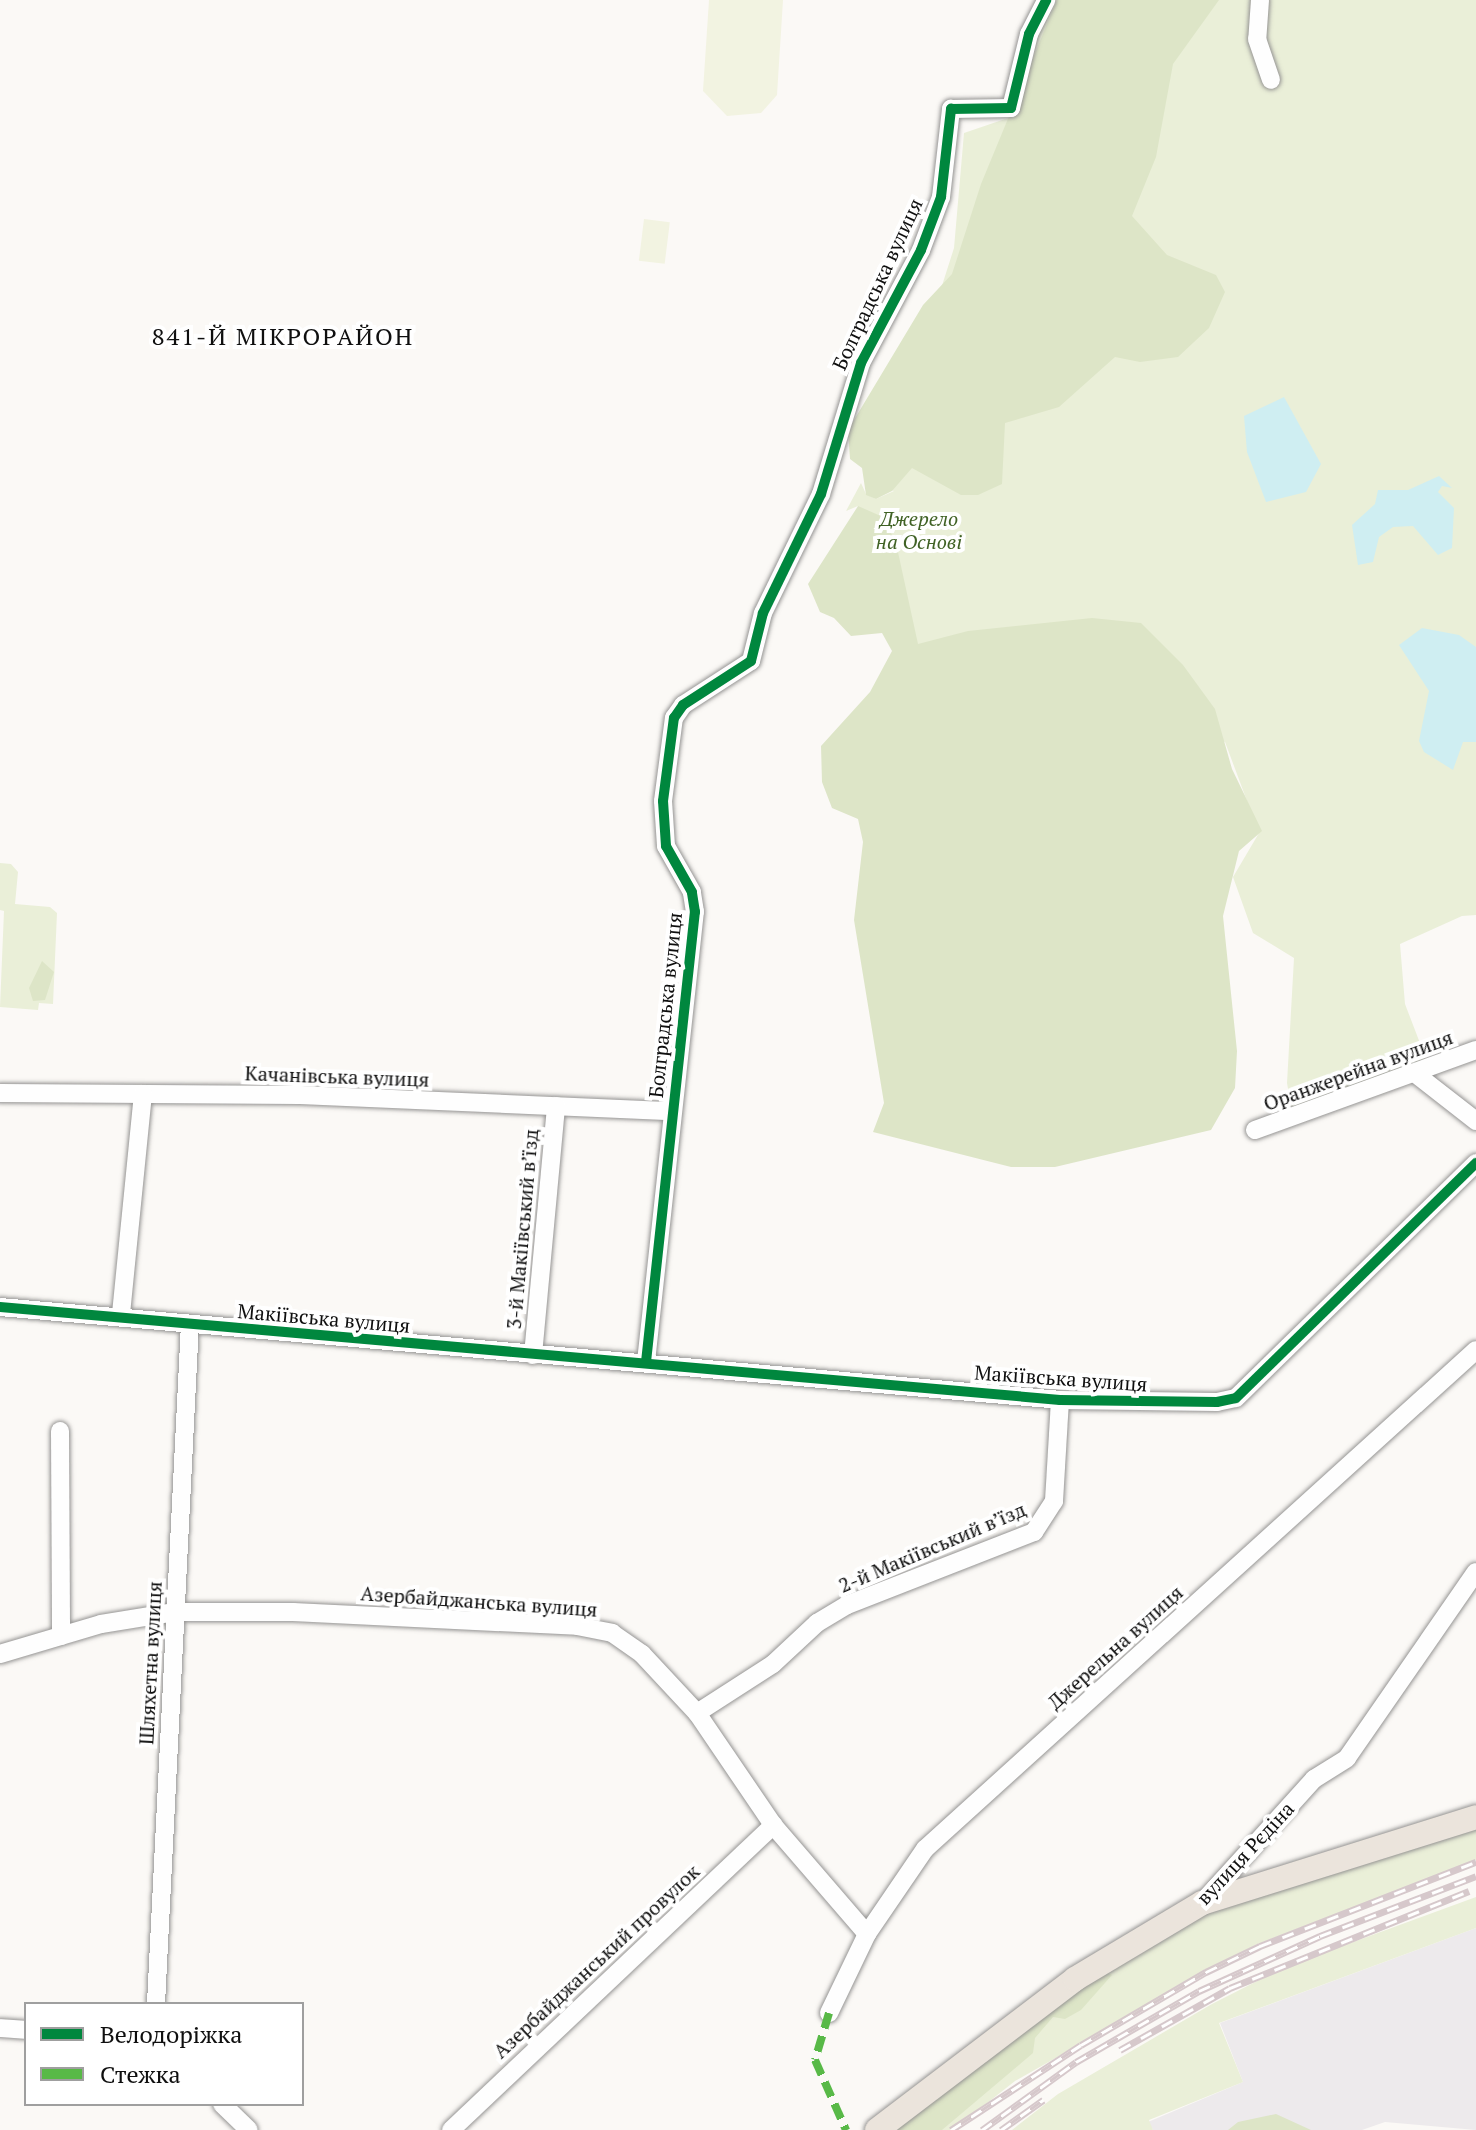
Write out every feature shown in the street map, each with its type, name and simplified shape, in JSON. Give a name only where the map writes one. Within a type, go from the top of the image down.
[{"type":"main road","points":[[1202,1903],[1476,1817]]},
{"type":"main road","name":"вулиця Рєдіна","points":[[877,2130],[1075,1979],[1202,1903]]},
{"type":"street","name":"Болградська вулиця","points":[[672,1111],[695,912],[692,892],[666,846],[663,801],[674,718],[683,705],[751,661],[763,613],[821,494],[861,363],[921,250],[941,197],[951,109],[1011,108],[1029,34],[1046,0]]},
{"type":"street","points":[[1260,0],[1257,39],[1271,80]]},
{"type":"street","name":"Оранжерейна вулиця","points":[[1255,1130],[1417,1075],[1476,1050]]},
{"type":"street","points":[[1417,1075],[1476,1121]]},
{"type":"street","name":"Качанівська вулиця","points":[[0,1093],[143,1094],[672,1111]]},
{"type":"street","points":[[121,1314],[143,1094]]},
{"type":"street","name":"3-й Макіївський в’їзд","points":[[533,1355],[556,1106]]},
{"type":"street","points":[[646,1362],[672,1111]]},
{"type":"street","name":"Макіївська вулиця","points":[[0,1307],[121,1314],[190,1324],[1060,1400],[1236,1398],[1476,1163]]},
{"type":"street","name":"Шляхетна вулиця","points":[[156,2002],[190,1324]]},
{"type":"street","name":"Джерельна вулиця","points":[[829,2013],[867,1934],[925,1849],[1476,1350]]},
{"type":"street","name":"2-й Макіївський в’їзд","points":[[697,1713],[773,1664],[817,1623],[847,1605],[1034,1532],[1048,1518],[1054,1501],[1060,1400]]},
{"type":"street","points":[[60,1431],[61,1636]]},
{"type":"street","name":"вулиця Рєдіна","points":[[1202,1903],[1314,1779],[1347,1758],[1476,1572]]},
{"type":"street","name":"Азербайджанська вулиця","points":[[0,1654],[61,1636],[175,1612],[293,1612],[577,1626],[612,1633],[642,1654],[697,1713],[773,1825],[867,1934]]},
{"type":"street","name":"Азербайджанський провулок","points":[[451,2130],[773,1825]]},
{"type":"street","points":[[0,2028],[24,2030]]},
{"type":"street","points":[[224,2106],[249,2130]]},
{"type":"shaded area","points":[[1476,1928],[1476,2130],[1385,2122],[1362,2130],[1153,2130],[1148,2122],[1243,2082],[1220,2023]]},
{"type":"green space","points":[[709,0],[783,0],[777,95],[761,113],[727,116],[703,91]]},
{"type":"green space","name":"Джерело на Основі","points":[[1053,0],[1476,0],[1476,915],[1462,916],[1400,944],[1405,1004],[1428,1064],[1293,1118],[1287,1083],[1294,958],[1253,933],[1233,877],[1259,833],[1225,742],[904,649],[858,506],[846,511],[861,483],[866,494],[876,499],[894,491],[878,486],[954,248],[964,133],[1011,117],[1031,88],[1035,37]]},
{"type":"green space","points":[[1057,0],[1219,0],[1173,64],[1156,157],[1132,216],[1167,255],[1216,275],[1225,292],[1209,328],[1178,357],[1140,362],[1115,357],[1059,407],[1005,423],[1002,484],[978,495],[961,495],[912,468],[892,491],[876,499],[866,495],[862,468],[850,459],[848,430],[923,305],[952,274],[981,184]]},
{"type":"green space","points":[[644,219],[670,222],[665,264],[639,261]]},
{"type":"green space","points":[[858,506],[883,517],[896,543],[918,644],[968,631],[1092,618],[1141,623],[1183,665],[1215,709],[1232,769],[1262,831],[1239,851],[1223,916],[1237,1051],[1235,1088],[1211,1130],[1055,1167],[1011,1167],[873,1132],[884,1103],[854,920],[863,842],[858,819],[832,808],[822,782],[821,746],[870,692],[892,651],[882,633],[851,636],[834,618],[820,612],[808,584]]},
{"type":"green space","points":[[0,863],[11,864],[18,872],[15,904],[50,907],[57,913],[53,1004],[39,1003],[38,1010],[0,1007],[4,911],[0,910]]},
{"type":"green space","points":[[42,961],[54,972],[45,1000],[33,1001],[29,988]]},
{"type":"green space","points":[[1476,1818],[1476,1860],[1255,1945],[1015,2081],[953,2130],[901,2130],[1100,1974],[1203,1908]]},
{"type":"green space","points":[[1476,1897],[1476,1928],[1219,2023],[1243,2082],[1149,2120],[1153,2130],[1012,2130],[1058,2094],[1212,2004],[1285,1967]]},
{"type":"green space","points":[[1104,1971],[1112,1975],[1081,2010],[1065,2019],[1053,2017],[1035,2038],[1033,2053],[942,2130],[894,2130]]},
{"type":"green space","points":[[1276,2114],[1311,2130],[1228,2130],[1238,2122]]},
{"type":"water","points":[[1284,397],[1321,464],[1306,492],[1266,502],[1247,452],[1244,416]]},
{"type":"water","points":[[1439,476],[1452,488],[1442,486],[1438,492],[1454,508],[1452,548],[1438,555],[1413,526],[1393,527],[1379,537],[1373,562],[1358,565],[1352,525],[1375,504],[1378,490],[1408,490]]},
{"type":"water","points":[[1422,628],[1459,635],[1476,647],[1476,742],[1463,742],[1453,770],[1424,752],[1419,741],[1429,691],[1399,645]]},
{"type":"railway","points":[[951,2130],[1081,2045],[1206,1972],[1260,1946],[1476,1862]]},
{"type":"railway","points":[[982,2130],[1076,2062],[1199,1991],[1320,1936],[1476,1876]]},
{"type":"railway","points":[[1120,2050],[1230,1988],[1469,1891]]},
{"type":"railway","points":[[1001,2130],[1043,2100]]},
{"type":"marked path","points":[[829,2013],[815,2060],[846,2130]]},
{"type":"cycle path","points":[[646,1362],[695,912],[692,892],[666,846],[663,801],[674,718],[683,705],[751,661],[763,613],[821,494],[861,363],[921,250],[941,197],[951,109],[1011,108],[1029,34],[1046,0]]},
{"type":"cycle path","points":[[0,1307],[1060,1400],[1217,1402],[1236,1398],[1476,1163]]},
{"type":"district","name":"841-Й МІКРОРАЙОН","points":[[283,337]]}]
